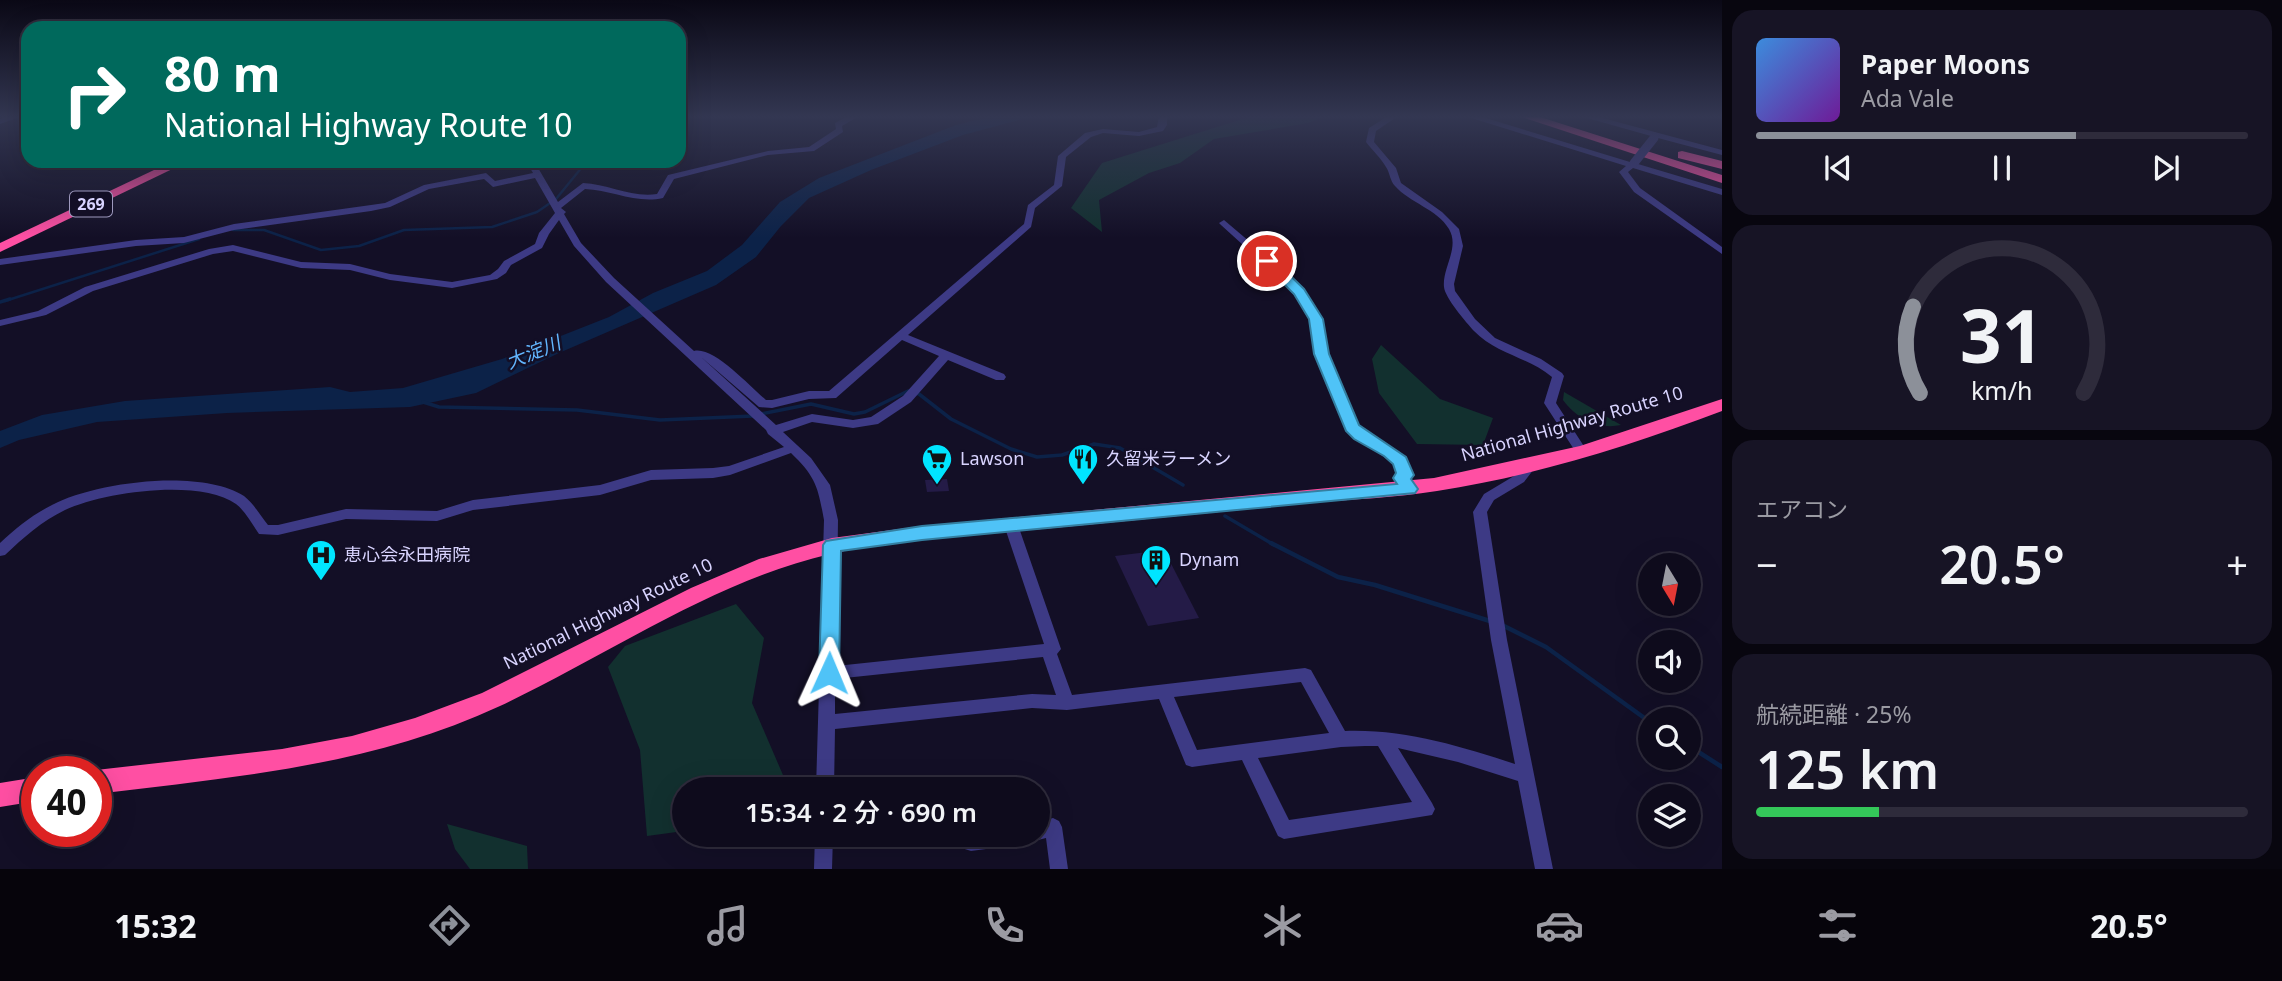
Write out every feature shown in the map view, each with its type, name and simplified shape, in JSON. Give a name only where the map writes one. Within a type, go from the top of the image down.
[{"type":"highway","points":[[1651,157],[1722,179]]},
{"type":"highway","points":[[1665,157],[1722,174]]},
{"type":"highway","points":[[1691,157],[1722,165]]},
{"type":"highway","name":"269","points":[[0,248],[168,168]]},
{"type":"highway","name":"National Highway Route 10","points":[[112,780],[282,760],[352,747],[415,729],[490,700],[698,594],[766,565],[832,545],[1011,525],[1409,489],[1481,477],[1531,465],[1722,405]]},
{"type":"highway","points":[[0,795],[21,792]]},
{"type":"street","points":[[0,323],[42,313],[89,289],[212,251],[233,248],[301,265],[350,267],[390,278],[424,279],[439,284],[485,279],[493,277],[502,271],[507,263],[539,246],[556,205],[583,186],[606,187],[646,198],[660,196],[671,177],[754,157]]},
{"type":"street","points":[[691,355],[699,352],[708,356],[758,401],[772,404],[809,395],[832,395],[1028,225],[1031,208],[1058,186],[1062,157]]},
{"type":"street","points":[[1382,157],[1392,168],[1397,184],[1447,220],[1454,229],[1458,246],[1449,284],[1450,291],[1478,329],[1490,340],[1539,362],[1558,376],[1550,403],[1581,451]]},
{"type":"street","points":[[1608,157],[1722,192]]},
{"type":"street","points":[[1639,157],[1623,172],[1637,190],[1722,251]]},
{"type":"street","points":[[534,168],[577,244],[630,299],[807,461],[824,485],[828,498],[832,545],[826,777]]},
{"type":"street","points":[[0,262],[136,243],[184,240],[234,228],[387,205],[426,187],[486,176],[493,184],[538,175]]},
{"type":"street","points":[[1224,223],[1299,292],[1316,319],[1321,354],[1352,428],[1359,436],[1390,452],[1401,461],[1406,475],[1401,478],[1409,489]]},
{"type":"street","points":[[902,336],[1000,377]]},
{"type":"street","points":[[771,430],[812,418],[853,424],[874,421],[908,399],[946,355]]},
{"type":"street","points":[[0,551],[35,519],[97,492],[121,487],[180,485],[223,491],[251,510],[264,530],[278,530],[346,514],[437,516],[473,505],[600,490],[651,475],[713,473],[730,470],[793,448]]},
{"type":"street","points":[[1531,465],[1519,479],[1489,497],[1480,512],[1499,639],[1544,869]]},
{"type":"street","points":[[829,673],[1054,649],[1011,525]]},
{"type":"street","points":[[1048,650],[1067,703]]},
{"type":"street","points":[[828,722],[1032,701],[1067,703],[1305,675],[1341,738]]},
{"type":"street","points":[[1163,691],[1192,759],[1371,736],[1444,749],[1527,776]]},
{"type":"street","points":[[1247,752],[1284,830],[1426,809],[1383,739]]},
{"type":"street","points":[[1050,828],[1053,827],[1059,869]]},
{"type":"street","points":[[823,869],[824,847]]},
{"type":"green space","points":[[1123,157],[1189,157],[1180,163],[1149,173],[1099,200],[1102,232],[1071,208],[1102,163]]},
{"type":"green space","points":[[1381,345],[1440,399],[1493,418],[1483,445],[1417,444],[1379,393],[1372,359]]},
{"type":"green space","points":[[1564,392],[1621,425],[1604,426],[1581,417],[1563,400]]},
{"type":"green space","points":[[736,604],[764,638],[752,703],[784,777],[672,777],[672,833],[647,836],[640,750],[608,667],[625,646]]},
{"type":"green space","points":[[447,824],[527,846],[528,869],[470,869],[455,849]]},
{"type":"water","name":"大淀川","points":[[874,157],[906,157],[809,198],[781,226],[756,257],[716,285],[559,353],[476,393],[410,407],[227,413],[97,422],[19,440],[0,448],[0,431],[42,415],[125,401],[330,387],[350,392],[403,388],[502,359],[609,317],[653,293],[707,271],[742,245],[780,202],[819,178]]},
{"type":"building","name":"Lawson","points":[[947,479],[949,491],[927,492],[925,480]]},
{"type":"building","name":"Dynam","points":[[1164,550],[1199,618],[1148,626],[1115,556]]},
{"type":"waterway","points":[[233,230],[264,230],[321,250],[359,246],[404,230],[492,227],[537,212],[556,199],[581,168]]},
{"type":"waterway","points":[[5,301],[199,239]]},
{"type":"waterway","points":[[0,302],[10,299]]},
{"type":"waterway","points":[[761,414],[811,404],[854,414],[865,412],[908,391],[919,394],[951,419],[1011,449],[1037,457],[1062,455],[1094,444],[1120,448],[1183,485]]},
{"type":"waterway","points":[[423,402],[439,407],[577,410],[660,420],[753,416]]},
{"type":"waterway","points":[[1225,516],[1274,545]]},
{"type":"waterway","points":[[1271,543],[1338,577],[1375,585],[1493,622]]},
{"type":"waterway","points":[[1500,624],[1546,647],[1638,713]]},
{"type":"waterway","points":[[1701,754],[1722,767]]},
{"type":"place","name":"Lawson","points":[[937,486]]},
{"type":"place","name":"久留米ラーメン","points":[[1083,486]]},
{"type":"place","name":"恵心会永田病院","points":[[321,582]]},
{"type":"place","name":"Dynam","points":[[1156,587]]},
{"type":"route","points":[[829,673],[832,545],[922,533],[1409,489],[1401,478],[1406,475],[1401,461],[1390,452],[1359,436],[1352,428],[1321,354],[1320,332],[1316,319],[1299,292],[1267,261]]}]
